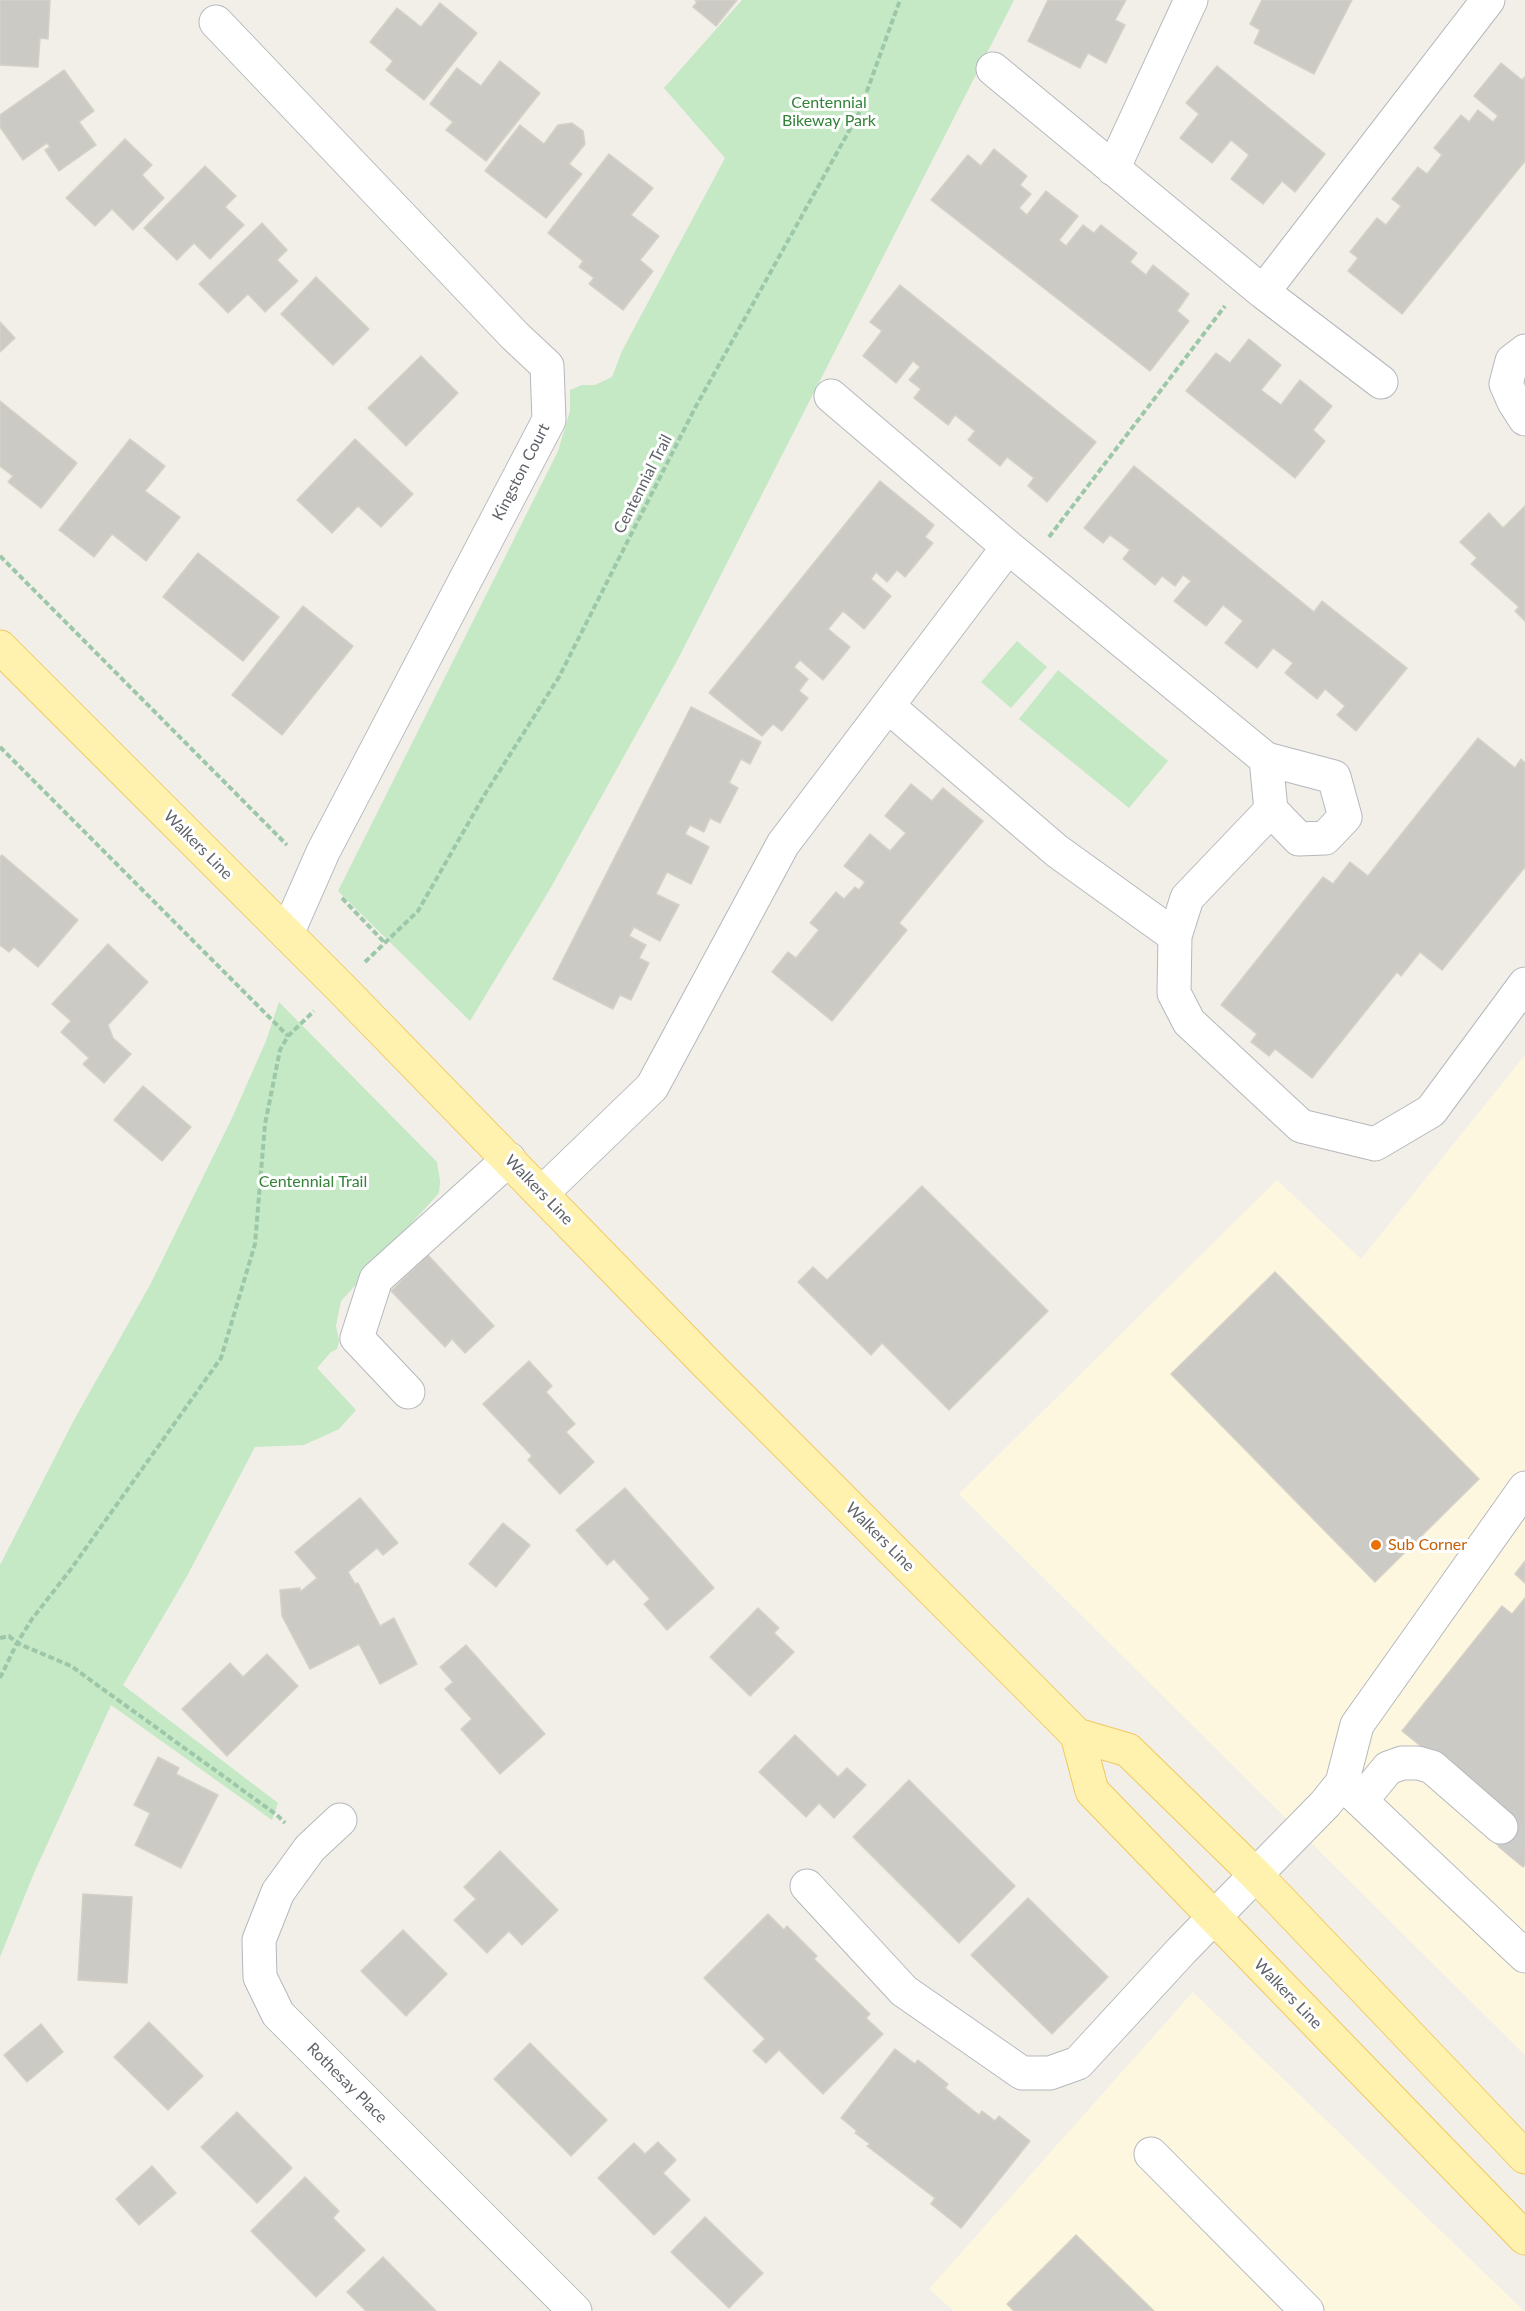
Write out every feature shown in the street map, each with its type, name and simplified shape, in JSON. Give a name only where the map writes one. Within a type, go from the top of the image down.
[{"type":"main road","name":"Walkers Line","points":[[0,647],[509,1159],[708,1365],[1077,1735],[1128,1750],[1255,1874],[1525,2157]]},
{"type":"main road","name":"Walkers Line","points":[[1077,1735],[1092,1791],[1525,2238]]},
{"type":"street","points":[[1113,169],[1191,0]]},
{"type":"street","points":[[1254,285],[1488,0]]},
{"type":"street","name":"Kingston Court","points":[[216,22],[515,336],[547,366],[549,420],[314,871],[286,934]]},
{"type":"street","points":[[993,69],[1254,285],[1381,382]]},
{"type":"street","points":[[1525,351],[1512,361],[1506,384],[1525,419]]},
{"type":"street","points":[[831,396],[1266,759],[1334,777],[1345,817],[1325,838],[1299,838],[1271,810],[1266,759]]},
{"type":"street","points":[[542,1193],[652,1087],[783,844],[889,707],[1019,555]]},
{"type":"street","points":[[889,707],[1057,851],[1175,936]]},
{"type":"street","points":[[1271,810],[1187,898],[1175,936],[1174,993],[1189,1022],[1301,1126],[1374,1144],[1431,1111],[1525,984]]},
{"type":"street","points":[[408,1392],[357,1338],[376,1279],[509,1159]]},
{"type":"street","points":[[1352,1792],[1357,1725],[1525,1488]]},
{"type":"street","points":[[807,1886],[904,1990],[1022,2073],[1050,2073],[1078,2063],[1255,1874],[1325,1804],[1352,1792],[1388,1768],[1402,1763],[1418,1763],[1432,1767],[1501,1827]]},
{"type":"street","points":[[1352,1792],[1525,1956]]},
{"type":"street","name":"Rothesay Place","points":[[340,1820],[310,1848],[278,1892],[259,1940],[260,1977],[278,2014],[575,2311]]},
{"type":"street","points":[[1276,2311],[1144,2162],[1307,2311]]},
{"type":"path","name":"Centennial Trail","points":[[372,956],[418,911],[485,794],[559,677],[695,408],[859,113],[900,0]]},
{"type":"path","points":[[1019,555],[1254,285]]},
{"type":"path","points":[[0,556],[386,943]]},
{"type":"path","points":[[0,747],[288,1036]]},
{"type":"path","points":[[0,1678],[17,1643],[220,1358],[255,1244],[265,1124],[280,1050],[288,1036],[302,1022]]},
{"type":"path","points":[[0,1638],[9,1636],[17,1643],[71,1666],[277,1815],[310,1848]]},
{"type":"shaded area","points":[[1525,1055],[1525,2055],[959,1494],[1277,1180],[1361,1259]]},
{"type":"shaded area","points":[[1193,1992],[1524,2311],[954,2311],[929,2289]]},
{"type":"green space","name":"Centennial Bikeway Park","points":[[742,0],[1014,0],[677,661],[550,889],[470,1021],[338,891],[558,451],[570,411],[570,390],[582,385],[595,385],[612,377],[622,351],[725,158],[664,88]]},
{"type":"green space","points":[[1017,641],[1047,667],[1011,708],[981,682]]},
{"type":"green space","points":[[1058,670],[1168,761],[1129,808],[1019,719]]},
{"type":"green space","name":"Centennial Trail","points":[[279,1002],[437,1162],[440,1181],[439,1193],[341,1301],[336,1326],[339,1341],[337,1349],[331,1352],[317,1368],[356,1410],[339,1429],[304,1445],[255,1447],[187,1576],[123,1685],[278,1803],[272,1820],[111,1705],[34,1873],[0,1957],[0,1565],[74,1420],[150,1285],[232,1118],[266,1041]]},
{"type":"building","points":[[0,0],[50,0],[48,39],[40,38],[38,67],[0,65]]},
{"type":"building","points":[[695,0],[737,0],[716,26],[693,7],[697,2]]},
{"type":"building","points":[[1048,0],[1126,0],[1115,20],[1125,25],[1106,63],[1088,53],[1080,68],[1028,41]]},
{"type":"building","points":[[1262,0],[1352,0],[1314,74],[1254,43],[1260,30],[1250,24]]},
{"type":"building","points":[[440,3],[477,33],[424,100],[386,70],[393,61],[370,42],[397,8],[421,27]]},
{"type":"building","points":[[500,61],[540,93],[486,161],[446,130],[453,122],[430,104],[457,68],[481,86]]},
{"type":"building","points":[[1501,63],[1522,80],[1525,77],[1525,161],[1402,314],[1348,271],[1358,258],[1350,252],[1377,218],[1386,225],[1401,206],[1392,199],[1418,167],[1427,174],[1442,155],[1434,148],[1461,115],[1469,122],[1478,110],[1493,122],[1498,116],[1474,96]]},
{"type":"building","points":[[1217,66],[1325,154],[1295,192],[1282,181],[1263,204],[1231,179],[1249,155],[1231,140],[1212,163],[1180,138],[1199,114],[1186,103]]},
{"type":"building","points":[[64,70],[94,111],[79,122],[96,145],[59,171],[45,150],[50,147],[47,143],[23,160],[0,127],[0,115]]},
{"type":"building","points":[[572,123],[583,131],[585,144],[569,164],[582,174],[546,218],[485,171],[520,125],[544,144],[558,125]]},
{"type":"building","points":[[125,139],[152,165],[142,175],[164,198],[133,230],[112,209],[95,226],[66,198]]},
{"type":"building","points":[[994,149],[1027,176],[1020,185],[1031,194],[1019,208],[1027,215],[1046,191],[1078,216],[1059,240],[1066,246],[1083,225],[1094,233],[1101,225],[1137,253],[1130,262],[1146,275],[1153,265],[1189,294],[1177,311],[1189,321],[1150,371],[931,200],[968,155],[981,166]]},
{"type":"building","points":[[609,154],[653,188],[631,215],[659,236],[640,260],[653,271],[623,310],[589,284],[594,278],[579,267],[583,261],[548,233]]},
{"type":"building","points":[[205,166],[236,196],[225,207],[244,225],[210,259],[194,243],[177,260],[144,228]]},
{"type":"building","points":[[262,223],[287,250],[277,260],[298,281],[265,312],[248,294],[228,313],[199,284]]},
{"type":"building","points":[[316,277],[369,329],[333,365],[281,314]]},
{"type":"building","points":[[900,285],[1096,442],[1047,502],[1028,486],[1034,478],[1007,457],[1000,466],[968,440],[975,431],[955,415],[948,425],[914,398],[921,389],[909,380],[920,367],[913,361],[896,383],[863,356],[882,331],[870,322]]},
{"type":"building","points":[[0,322],[15,338],[0,352]]},
{"type":"building","points":[[1249,339],[1281,365],[1261,390],[1281,405],[1300,380],[1332,406],[1313,430],[1325,441],[1295,478],[1186,391],[1216,353],[1230,363]]},
{"type":"building","points":[[421,356],[458,393],[406,446],[368,408]]},
{"type":"building","points":[[0,401],[77,463],[41,508],[8,482],[13,476],[0,466]]},
{"type":"building","points":[[130,439],[165,466],[145,491],[180,517],[146,561],[112,534],[94,557],[59,530]]},
{"type":"building","points":[[355,439],[413,494],[381,527],[358,506],[332,533],[297,500]]},
{"type":"building","points":[[1134,466],[1314,612],[1322,601],[1407,668],[1356,731],[1337,715],[1345,706],[1325,689],[1317,699],[1285,673],[1293,663],[1273,648],[1257,668],[1225,643],[1243,621],[1223,605],[1206,626],[1174,601],[1191,581],[1183,575],[1175,586],[1162,576],[1155,585],[1123,559],[1130,550],[1110,535],[1103,543],[1084,528]]},
{"type":"building","points":[[880,481],[934,525],[925,537],[933,543],[905,577],[897,570],[887,582],[876,572],[871,579],[891,596],[864,629],[843,611],[828,629],[850,647],[823,680],[800,660],[794,667],[808,679],[799,691],[808,698],[782,731],[773,724],[762,736],[709,693]]},
{"type":"building","points":[[1525,506],[1525,621],[1515,611],[1519,607],[1471,564],[1477,558],[1460,542],[1489,513],[1503,528]]},
{"type":"building","points":[[198,553],[279,617],[243,661],[163,597]]},
{"type":"building","points":[[303,606],[353,646],[282,735],[232,695]]},
{"type":"building","points":[[691,707],[761,742],[750,764],[741,759],[729,783],[738,788],[720,823],[710,818],[704,832],[690,825],[685,834],[709,847],[691,884],[667,872],[656,894],[679,905],[660,941],[634,927],[629,936],[646,945],[639,958],[649,963],[631,1000],[620,995],[613,1009],[553,979]]},
{"type":"building","points":[[1478,738],[1515,768],[1521,759],[1525,763],[1525,867],[1442,970],[1420,952],[1401,976],[1397,972],[1312,1078],[1275,1049],[1269,1056],[1251,1042],[1257,1034],[1221,1005],[1323,877],[1333,884],[1350,862],[1368,876]]},
{"type":"building","points":[[911,784],[932,801],[943,788],[983,821],[899,923],[907,930],[832,1021],[772,972],[788,952],[796,958],[819,930],[810,923],[836,892],[844,899],[855,887],[859,890],[865,882],[844,866],[870,834],[890,851],[906,833],[885,816]]},
{"type":"building","points":[[2,855],[78,920],[38,967],[14,947],[9,952],[0,945],[0,857]]},
{"type":"building","points":[[108,944],[148,982],[108,1025],[113,1038],[131,1054],[104,1083],[83,1064],[89,1058],[61,1032],[71,1021],[52,1004]]},
{"type":"building","points":[[143,1086],[191,1127],[162,1161],[114,1120]]},
{"type":"building","points":[[922,1186],[1048,1311],[949,1410],[882,1343],[871,1355],[798,1282],[813,1267],[827,1280]]},
{"type":"building","points":[[428,1255],[494,1326],[465,1353],[452,1339],[445,1347],[391,1291]]},
{"type":"building","points":[[1275,1272],[1479,1479],[1375,1582],[1171,1374]]},
{"type":"building","points":[[529,1361],[552,1386],[546,1392],[575,1424],[566,1432],[594,1462],[560,1494],[528,1460],[532,1456],[483,1404]]},
{"type":"building","points":[[625,1488],[714,1588],[667,1630],[644,1604],[650,1599],[614,1559],[607,1565],[576,1530]]},
{"type":"building","points":[[360,1498],[398,1543],[383,1555],[377,1548],[348,1572],[355,1584],[358,1583],[380,1626],[394,1618],[417,1664],[380,1684],[359,1644],[310,1669],[282,1616],[280,1590],[300,1588],[300,1592],[317,1578],[295,1552]]},
{"type":"building","points":[[503,1523],[530,1545],[496,1587],[469,1564]]},
{"type":"building","points":[[1525,1561],[1525,1583],[1515,1574]]},
{"type":"building","points":[[1525,1598],[1525,1865],[1523,1867],[1499,1847],[1503,1843],[1500,1810],[1402,1731],[1502,1606],[1512,1614]]},
{"type":"building","points":[[758,1608],[779,1628],[774,1633],[794,1652],[750,1696],[710,1657]]},
{"type":"building","points":[[466,1645],[545,1734],[500,1774],[461,1729],[472,1719],[445,1689],[453,1682],[440,1667]]},
{"type":"building","points":[[267,1654],[298,1686],[227,1756],[182,1709],[230,1663],[243,1677]]},
{"type":"building","points":[[795,1735],[838,1777],[847,1768],[866,1785],[834,1818],[819,1803],[806,1817],[759,1772]]},
{"type":"building","points":[[158,1757],[179,1768],[176,1774],[218,1795],[181,1868],[135,1845],[150,1813],[134,1805]]},
{"type":"building","points":[[909,1780],[1015,1886],[959,1943],[853,1837]]},
{"type":"building","points":[[500,1851],[558,1910],[522,1945],[509,1931],[487,1953],[454,1920],[476,1899],[464,1887]]},
{"type":"building","points":[[83,1894],[132,1897],[127,1983],[78,1980]]},
{"type":"building","points":[[1028,1898],[1108,1977],[1052,2034],[971,1955]]},
{"type":"building","points":[[768,1914],[784,1930],[787,1926],[817,1956],[814,1959],[870,2014],[866,2018],[883,2034],[823,2094],[779,2050],[766,2063],[753,2051],[765,2039],[704,1978]]},
{"type":"building","points":[[403,1930],[447,1974],[406,2016],[361,1971]]},
{"type":"building","points":[[149,2022],[203,2076],[168,2110],[114,2057]]},
{"type":"building","points":[[41,2024],[63,2052],[27,2082],[4,2055]]},
{"type":"building","points":[[530,2043],[607,2120],[571,2156],[494,2079]]},
{"type":"building","points":[[895,2049],[915,2064],[918,2060],[948,2084],[945,2088],[979,2115],[982,2111],[995,2121],[999,2116],[1030,2141],[961,2228],[931,2204],[935,2198],[867,2146],[870,2144],[855,2133],[857,2131],[841,2118]]},
{"type":"building","points":[[237,2112],[292,2168],[257,2203],[201,2147]]},
{"type":"building","points":[[658,2142],[676,2160],[663,2173],[690,2200],[654,2235],[598,2178],[634,2143],[645,2154]]},
{"type":"building","points":[[152,2166],[176,2193],[139,2225],[116,2199]]},
{"type":"building","points":[[305,2177],[339,2211],[333,2218],[365,2250],[316,2297],[251,2231]]},
{"type":"building","points":[[705,2217],[763,2273],[729,2308],[671,2252]]},
{"type":"building","points":[[1076,2235],[1154,2311],[1014,2311],[1007,2304]]},
{"type":"building","points":[[383,2257],[436,2311],[366,2311],[347,2292]]},
{"type":"tunnel","points":[[1501,1827],[1525,1847]]},
{"type":"place","name":"Sub Corner","points":[[1376,1545]]}]
